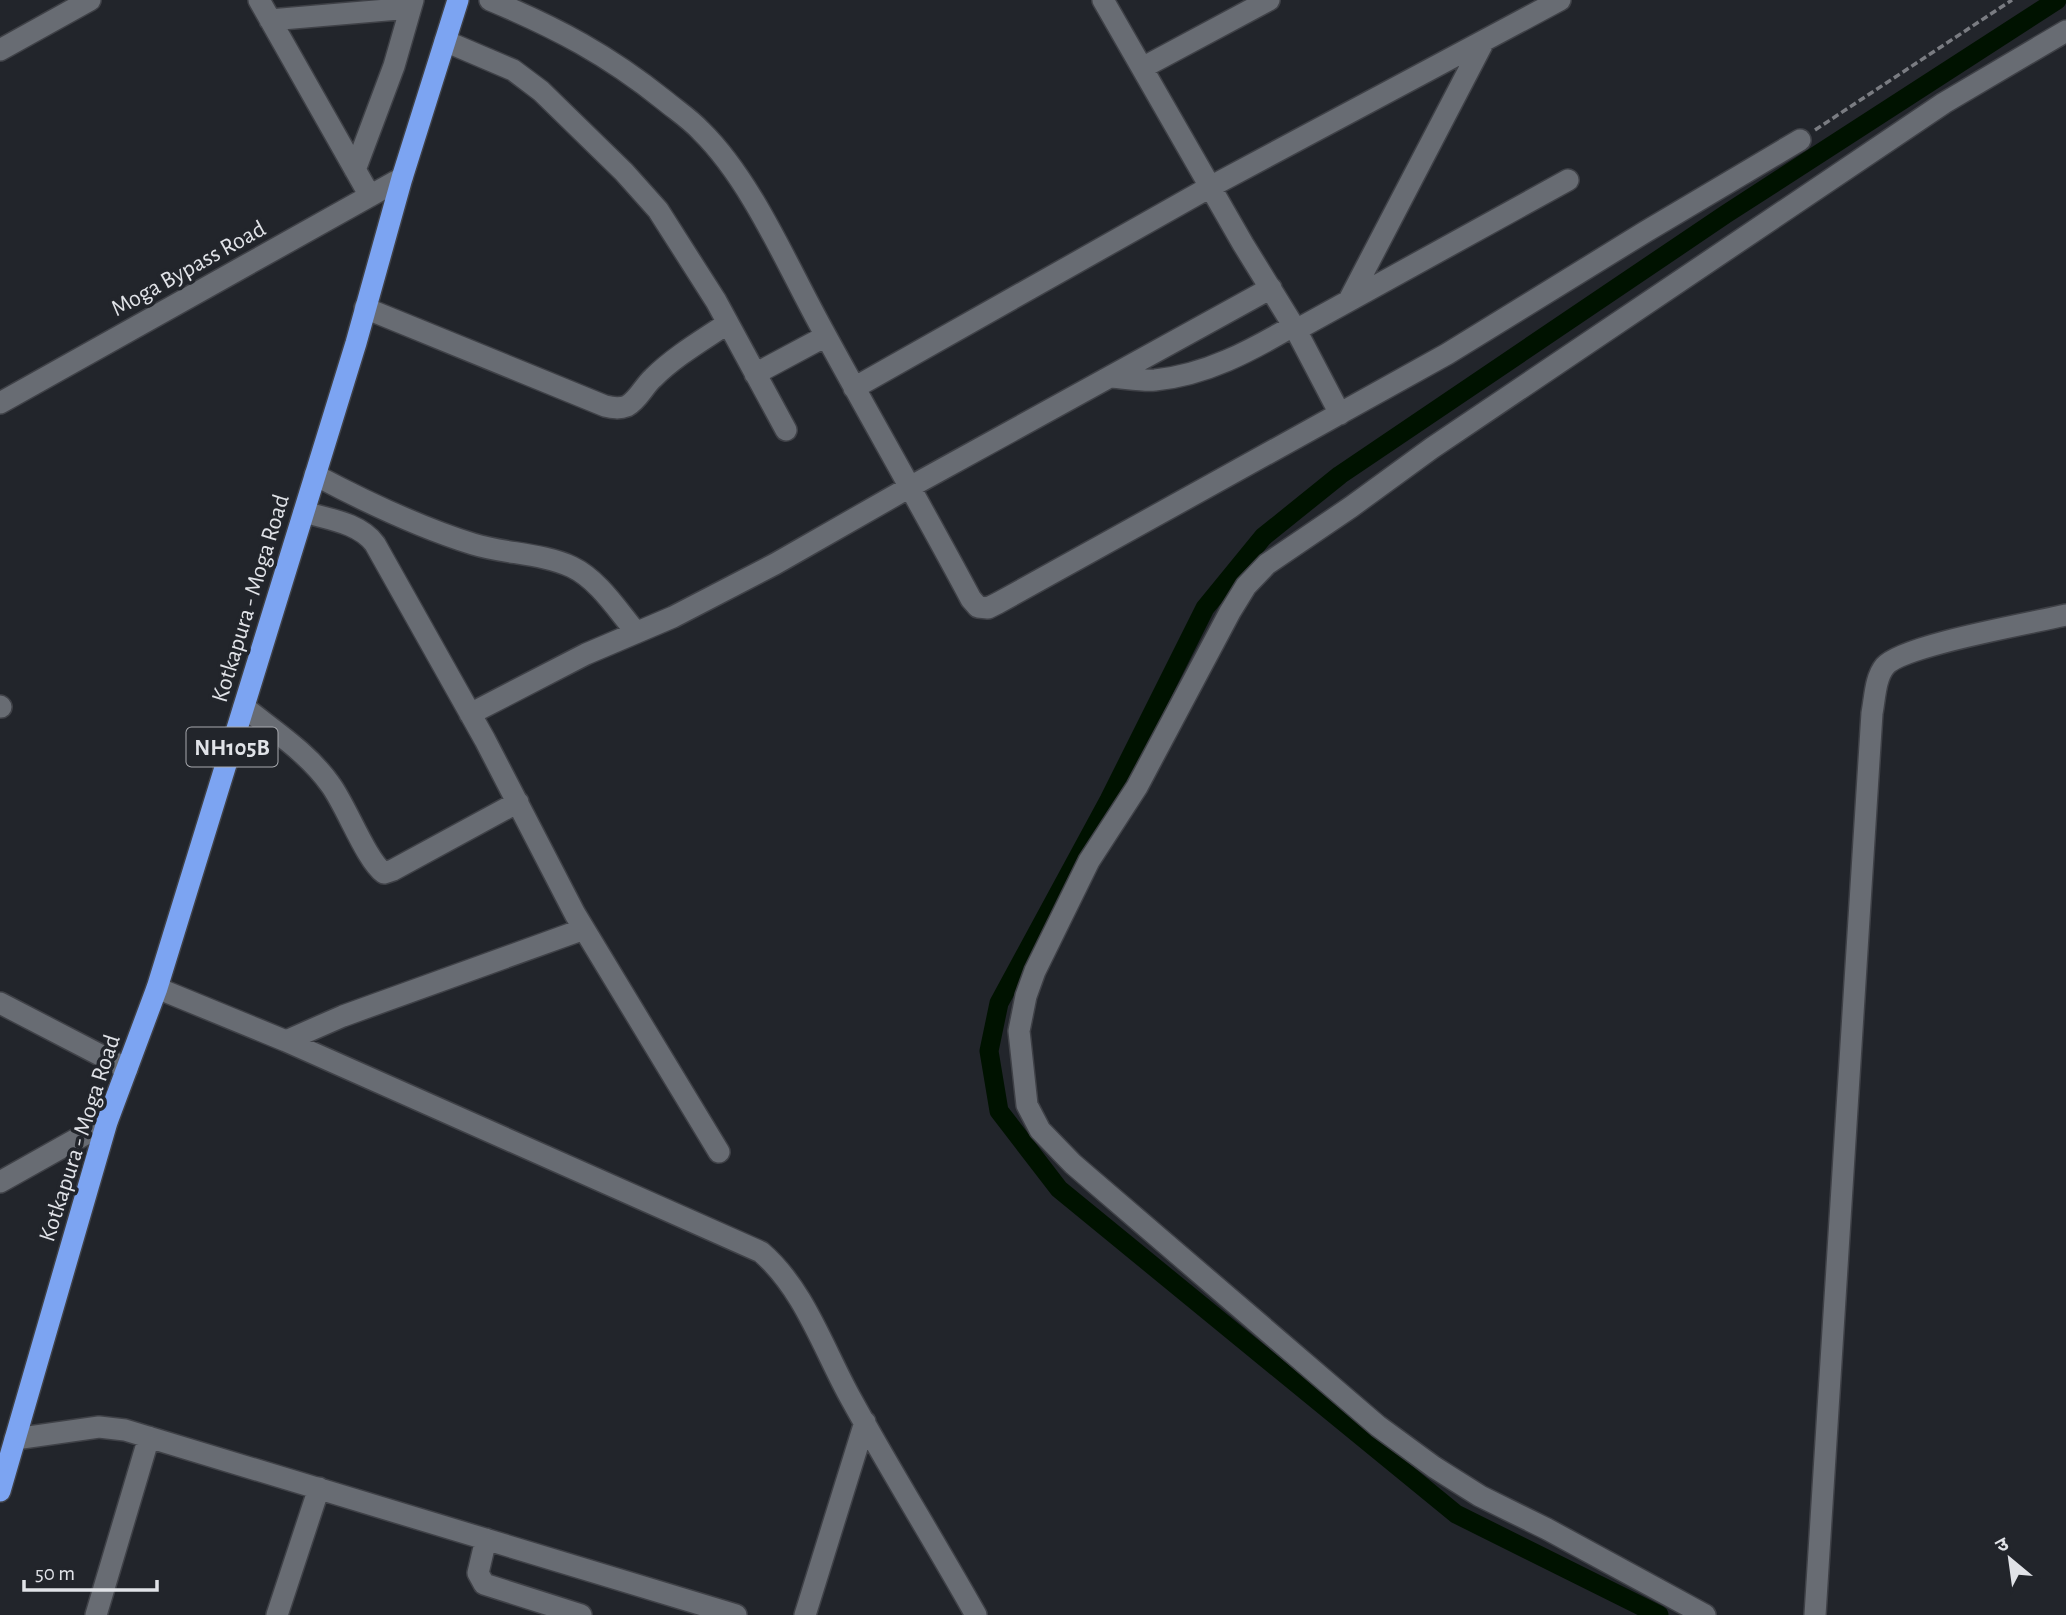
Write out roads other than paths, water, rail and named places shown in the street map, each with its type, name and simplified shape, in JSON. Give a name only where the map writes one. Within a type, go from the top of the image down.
[{"type":"highway","name":"Kotkapura - Moga Road","points":[[0,1491],[107,1122],[157,988],[458,0]]},
{"type":"street","points":[[0,50],[90,0]]},
{"type":"street","points":[[259,0],[370,196]]},
{"type":"street","points":[[490,0],[584,43],[632,75],[701,131],[732,169],[761,215],[908,488],[978,607],[988,608],[1447,354],[1800,140]]},
{"type":"street","points":[[1103,0],[1210,187],[1295,328],[1340,414]]},
{"type":"street","points":[[1142,68],[1269,0]]},
{"type":"street","points":[[854,388],[1210,187],[1560,0]]},
{"type":"street","points":[[271,20],[412,4],[394,65],[355,170]]},
{"type":"street","points":[[1705,1615],[1548,1528],[1480,1496],[1434,1467],[1378,1426],[1073,1164],[1040,1130],[1027,1105],[1019,1031],[1026,996],[1035,971],[1089,861],[1137,787],[1230,612],[1246,586],[1267,564],[1443,440],[1944,103],[2066,31]]},
{"type":"street","points":[[445,41],[513,70],[541,91],[658,210],[683,246],[728,323],[786,430]]},
{"type":"street","points":[[1349,300],[1484,41]]},
{"type":"street","name":"Moga Bypass Road","points":[[0,403],[402,178]]},
{"type":"street","points":[[1111,377],[1153,381],[1191,373],[1240,356],[1349,300],[1568,180]]},
{"type":"street","points":[[470,714],[586,654],[673,617],[764,570],[1271,288]]},
{"type":"street","points":[[365,308],[605,406],[617,408],[634,400],[652,379],[676,359],[728,323]]},
{"type":"street","points":[[755,374],[826,336]]},
{"type":"street","points":[[315,475],[374,506],[473,544],[552,560],[573,567],[599,589],[636,632]]},
{"type":"street","points":[[304,512],[360,529],[369,536],[518,802],[583,929],[719,1152]]},
{"type":"street","points":[[1815,1615],[1872,713],[1877,682],[1884,667],[1897,657],[1922,648],[2066,615]]},
{"type":"street","points":[[244,707],[311,760],[331,785],[373,860],[384,873],[518,802]]},
{"type":"street","points":[[286,1041],[342,1016],[583,929]]},
{"type":"street","points":[[157,988],[286,1041],[761,1252],[778,1266],[791,1285],[865,1422],[976,1615]]},
{"type":"street","points":[[0,1003],[127,1069]]},
{"type":"street","points":[[0,1182],[107,1122]]},
{"type":"street","points":[[806,1615],[865,1422]]},
{"type":"street","points":[[15,1439],[99,1427],[125,1430],[736,1615]]},
{"type":"street","points":[[96,1615],[149,1437]]},
{"type":"street","points":[[277,1615],[319,1488]]},
{"type":"street","points":[[486,1539],[478,1573],[484,1584],[581,1615]]},
{"type":"waterway","points":[[1659,1615],[1456,1514],[1059,1189],[999,1111],[989,1051],[999,1003],[1109,800],[1205,608],[1263,537],[1340,475],[1726,214],[2057,0]]}]
